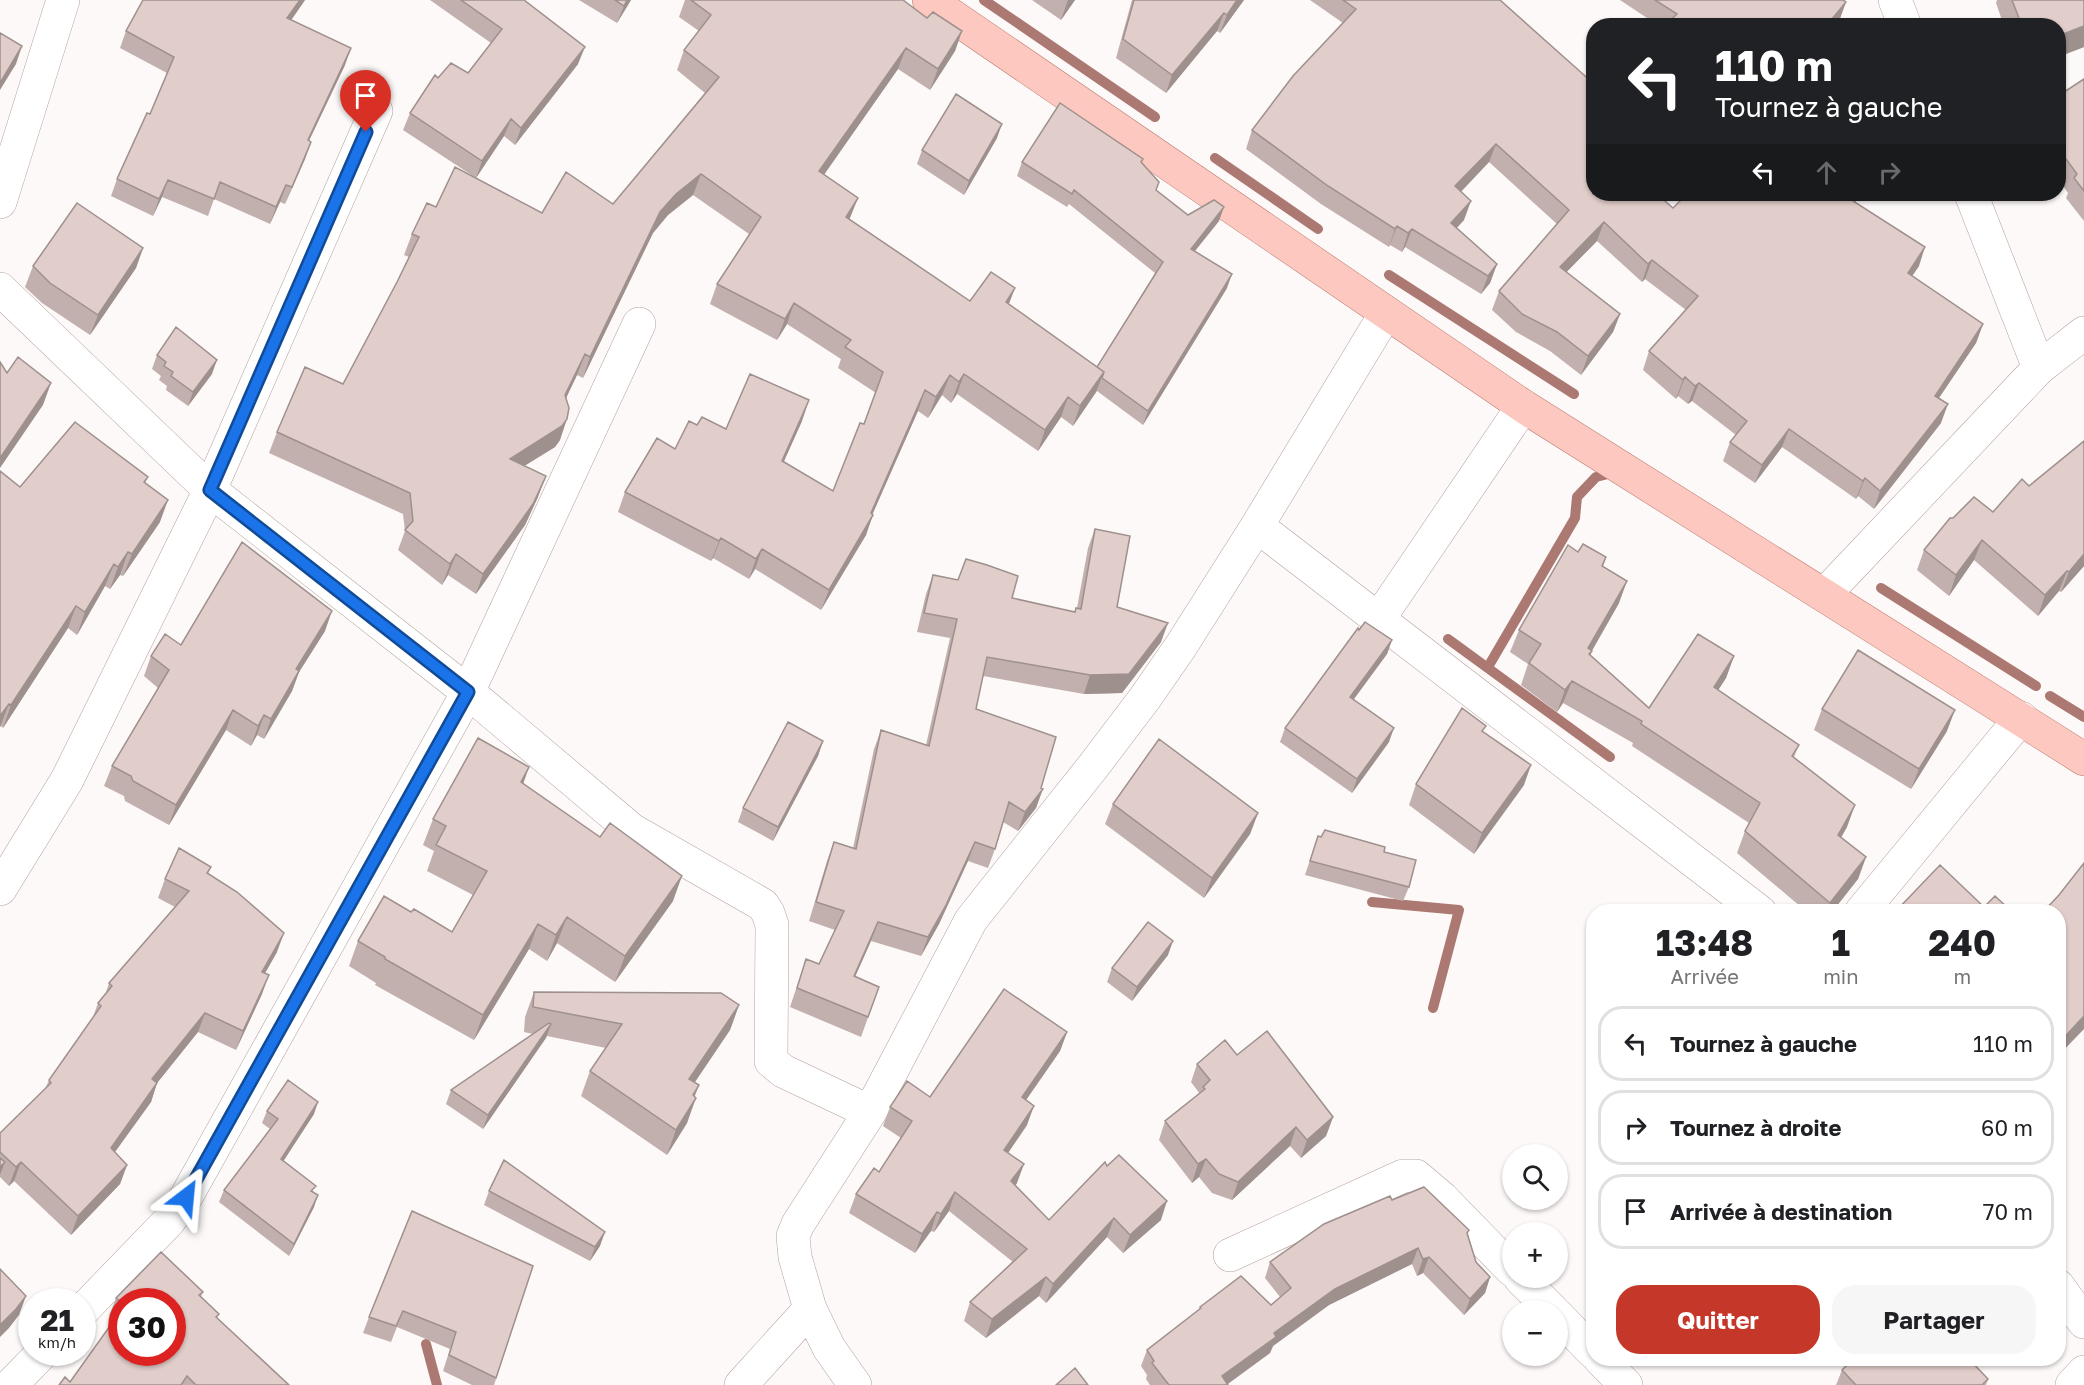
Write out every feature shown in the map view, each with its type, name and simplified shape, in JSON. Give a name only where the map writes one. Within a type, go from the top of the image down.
[{"type":"main road","points":[[929,0],[1523,406],[2084,759]]},
{"type":"street","points":[[0,202],[63,0]]},
{"type":"street","points":[[1895,0],[1902,18]]},
{"type":"street","points":[[0,889],[67,780],[210,490],[376,111]]},
{"type":"street","points":[[1974,201],[2039,368]]},
{"type":"street","points":[[0,290],[210,490],[468,692],[632,831],[763,905],[771,925],[771,1060],[783,1071],[870,1112]]},
{"type":"street","points":[[855,1385],[830,1348],[810,1309],[795,1257],[793,1236],[798,1224],[870,1112],[971,920],[1145,698],[1181,646],[1257,526],[1386,313]]},
{"type":"street","points":[[96,1297],[169,1221],[186,1197],[468,692],[639,324]]},
{"type":"street","points":[[1824,595],[2039,368],[2084,333]]},
{"type":"street","points":[[1378,620],[1523,406]]},
{"type":"street","points":[[1257,526],[1750,904]]},
{"type":"street","points":[[1868,904],[2021,718]]},
{"type":"street","points":[[1230,1255],[1403,1176],[1416,1176],[1442,1198],[1502,1260]]},
{"type":"street","points":[[1530,1288],[1542,1300]]},
{"type":"street","points":[[2066,1297],[2084,1322]]},
{"type":"street","points":[[741,1385],[810,1309]]},
{"type":"street","points":[[1568,1326],[1586,1345]]},
{"type":"street","points":[[12,1385],[30,1366]]},
{"type":"street","points":[[1607,1366],[1626,1385]]},
{"type":"street","points":[[2072,1385],[2084,1372]]},
{"type":"building","points":[[143,0],[300,0],[287,18],[351,48],[308,140],[311,142],[292,187],[286,185],[276,207],[220,182],[214,199],[168,180],[159,199],[117,179],[147,113],[150,114],[174,57],[126,31]]},
{"type":"building","points":[[461,0],[524,0],[585,47],[521,128],[511,119],[482,161],[410,113],[435,75],[438,78],[451,63],[468,73],[502,29]]},
{"type":"building","points":[[615,0],[627,0],[624,6]]},
{"type":"building","points":[[691,0],[903,0],[927,18],[933,12],[962,31],[938,69],[906,48],[819,171],[858,198],[846,217],[970,301],[991,272],[1015,288],[1006,302],[1104,372],[1080,406],[1068,397],[1045,430],[964,374],[959,382],[950,375],[936,397],[925,390],[871,513],[873,515],[829,590],[762,549],[756,559],[721,538],[719,541],[625,492],[657,438],[675,449],[689,421],[697,425],[702,417],[726,429],[750,374],[809,400],[782,461],[833,491],[860,423],[864,424],[883,372],[845,347],[851,340],[794,303],[785,319],[717,284],[761,217],[701,174],[676,194],[660,212],[590,357],[585,354],[565,395],[569,408],[567,419],[562,426],[510,459],[546,476],[533,504],[483,574],[456,554],[450,564],[405,530],[413,521],[410,493],[277,432],[305,367],[343,384],[419,237],[412,234],[427,203],[436,207],[455,167],[542,213],[566,172],[613,204],[719,77],[684,50],[711,15]]},
{"type":"building","points":[[1134,0],[1237,0],[1227,15],[1224,13],[1172,75],[1123,39]]},
{"type":"building","points":[[1343,0],[1500,0],[1586,77],[1586,201],[1665,201],[1673,208],[1680,201],[1853,201],[1925,247],[1908,273],[1983,324],[1935,396],[1948,404],[1880,491],[1865,478],[1863,481],[1789,429],[1762,465],[1730,442],[1747,421],[1699,383],[1695,386],[1685,377],[1683,380],[1649,351],[1698,296],[1652,260],[1648,264],[1604,222],[1560,267],[1620,314],[1588,356],[1557,332],[1522,314],[1499,291],[1569,210],[1496,144],[1455,186],[1471,201],[1451,223],[1497,264],[1488,276],[1412,229],[1408,233],[1397,226],[1395,229],[1328,186],[1252,130],[1293,76],[1356,9]]},
{"type":"building","points":[[1655,0],[1843,0],[1846,2],[1833,18],[1673,18],[1677,14]]},
{"type":"building","points":[[2012,0],[2084,0],[2084,26],[2066,33],[2066,18],[2019,18]]},
{"type":"building","points":[[0,33],[22,46],[0,83]]},
{"type":"building","points":[[2084,79],[2084,191],[2074,178],[2077,174],[2066,159],[2066,91]]},
{"type":"building","points":[[956,94],[1002,124],[969,181],[922,150]]},
{"type":"building","points":[[1060,103],[1143,159],[1141,162],[1159,182],[1156,190],[1188,215],[1214,200],[1224,207],[1191,249],[1232,274],[1148,411],[1102,378],[1104,372],[1097,367],[1163,262],[1074,190],[1072,194],[1022,162]]},
{"type":"building","points":[[77,203],[143,248],[98,315],[50,283],[33,266]]},
{"type":"building","points":[[176,327],[217,360],[193,392],[171,376],[173,372],[164,366],[166,362],[157,355]]},
{"type":"building","points":[[18,357],[51,383],[0,458],[0,362],[7,373]]},
{"type":"building","points":[[75,422],[148,477],[144,482],[168,500],[132,554],[128,552],[118,567],[114,564],[85,612],[76,606],[11,705],[9,704],[0,716],[0,471],[20,487]]},
{"type":"building","points":[[2084,441],[2084,554],[2045,595],[1982,540],[1956,575],[1924,550],[1950,518],[1953,518],[1974,497],[1993,512],[2022,479],[2029,486]]},
{"type":"building","points":[[1095,529],[1130,536],[1117,607],[1168,623],[1129,674],[1090,675],[987,657],[976,709],[1056,737],[1041,788],[1043,789],[1025,812],[1009,802],[995,849],[975,842],[946,905],[928,937],[878,922],[854,976],[879,987],[868,1017],[797,988],[806,959],[819,964],[844,911],[816,902],[834,842],[856,849],[881,730],[929,746],[957,619],[924,613],[933,575],[958,580],[966,559],[1018,576],[1012,598],[1075,612],[1076,608],[1081,609]]},
{"type":"building","points":[[242,542],[332,611],[296,669],[299,671],[271,719],[264,715],[258,726],[233,710],[176,805],[133,781],[131,776],[112,766],[169,670],[151,656],[165,634],[181,645]]},
{"type":"building","points":[[1583,544],[1606,557],[1602,566],[1627,581],[1588,648],[1592,651],[1589,654],[1649,708],[1698,634],[1734,656],[1714,687],[1799,745],[1792,756],[1855,805],[1838,835],[1866,857],[1830,903],[1745,831],[1760,803],[1641,724],[1642,721],[1572,681],[1565,690],[1529,663],[1541,644],[1519,630],[1568,545],[1578,552]]},
{"type":"building","points":[[1365,622],[1392,640],[1350,697],[1394,728],[1357,779],[1285,728],[1358,628],[1359,630]]},
{"type":"building","points":[[1858,650],[1955,710],[1919,769],[1822,709]]},
{"type":"building","points":[[1462,708],[1486,726],[1482,731],[1531,765],[1482,833],[1416,784]]},
{"type":"building","points":[[788,722],[823,741],[778,827],[743,808]]},
{"type":"building","points":[[478,738],[529,767],[521,782],[600,837],[610,823],[682,876],[625,956],[567,917],[556,935],[538,924],[483,1015],[358,941],[384,896],[411,912],[414,909],[452,932],[487,871],[436,845],[446,826],[433,819]]},
{"type":"building","points":[[1159,739],[1258,813],[1212,878],[1113,804]]},
{"type":"building","points":[[1325,830],[1385,847],[1384,852],[1416,860],[1409,887],[1310,861],[1318,836],[1321,837]]},
{"type":"building","points":[[179,848],[211,867],[207,873],[237,892],[284,933],[262,972],[269,975],[243,1031],[205,1013],[152,1079],[157,1083],[111,1148],[127,1165],[78,1216],[21,1162],[16,1167],[0,1152],[0,1133],[51,1083],[49,1080],[101,1006],[98,1003],[112,986],[109,983],[189,891],[165,879]]},
{"type":"building","points":[[2084,863],[2084,1016],[2066,1035],[2066,904],[2051,904]]},
{"type":"building","points":[[1940,865],[1981,904],[1903,904]]},
{"type":"building","points":[[1995,896],[2004,904],[1987,904]]},
{"type":"building","points":[[1148,922],[1173,941],[1137,987],[1112,968]]},
{"type":"building","points":[[1004,989],[1067,1032],[1022,1097],[1034,1106],[1004,1150],[1024,1164],[1011,1181],[1049,1220],[1105,1162],[1107,1166],[1119,1155],[1167,1201],[1130,1235],[1114,1218],[1053,1284],[1046,1277],[992,1319],[970,1302],[1027,1249],[955,1192],[941,1214],[937,1212],[922,1234],[856,1194],[874,1168],[879,1172],[912,1121],[890,1107],[907,1081],[930,1097]]},
{"type":"building","points":[[534,992],[721,993],[739,1005],[689,1079],[699,1085],[693,1095],[696,1098],[676,1130],[590,1071],[622,1024],[533,1007]]},
{"type":"building","points":[[549,1023],[551,1024],[488,1115],[451,1090]]},
{"type":"building","points":[[1267,1031],[1333,1117],[1307,1140],[1296,1127],[1238,1182],[1219,1174],[1206,1159],[1198,1164],[1165,1121],[1205,1089],[1203,1087],[1210,1080],[1197,1064],[1225,1040],[1237,1055]]},
{"type":"building","points":[[288,1080],[318,1102],[281,1159],[316,1186],[311,1191],[318,1195],[294,1244],[224,1190],[278,1119],[267,1111]]},
{"type":"building","points":[[504,1160],[605,1232],[595,1247],[489,1191]]},
{"type":"building","points":[[1424,1187],[1469,1230],[1467,1233],[1476,1262],[1490,1277],[1470,1299],[1429,1257],[1423,1259],[1418,1248],[1335,1289],[1274,1333],[1276,1337],[1222,1376],[1228,1385],[1169,1385],[1152,1363],[1154,1361],[1147,1350],[1241,1276],[1271,1305],[1291,1288],[1270,1262],[1324,1224],[1390,1196],[1392,1200]]},
{"type":"building","points":[[412,1211],[533,1266],[496,1378],[449,1355],[456,1332],[403,1311],[396,1326],[369,1317]]},
{"type":"building","points":[[161,1252],[203,1292],[199,1295],[219,1314],[216,1317],[289,1385],[196,1385],[187,1376],[181,1385],[59,1385],[65,1377],[70,1382],[81,1366],[96,1366],[96,1346],[108,1329],[108,1366],[186,1366],[186,1288],[126,1288]]},
{"type":"building","points":[[0,1269],[18,1288],[18,1306],[0,1325]]},
{"type":"building","points":[[1846,1366],[1976,1366],[1988,1379],[1982,1385],[1856,1385],[1842,1370]]},
{"type":"building","points":[[1075,1368],[1088,1385],[1056,1385]]},
{"type":"waterway","points":[[984,0],[1155,117]]},
{"type":"waterway","points":[[1215,158],[1318,229]]},
{"type":"waterway","points":[[1389,275],[1574,394]]},
{"type":"waterway","points":[[1488,667],[1575,518],[1577,497],[1596,477],[1612,473]]},
{"type":"waterway","points":[[1881,588],[2036,686]]},
{"type":"waterway","points":[[1448,639],[1610,757]]},
{"type":"waterway","points":[[2050,696],[2084,717]]},
{"type":"waterway","points":[[1372,902],[1459,910],[1433,1008]]},
{"type":"waterway","points":[[426,1344],[437,1385]]},
{"type":"route","points":[[186,1197],[468,692],[210,490],[366,132]]}]
